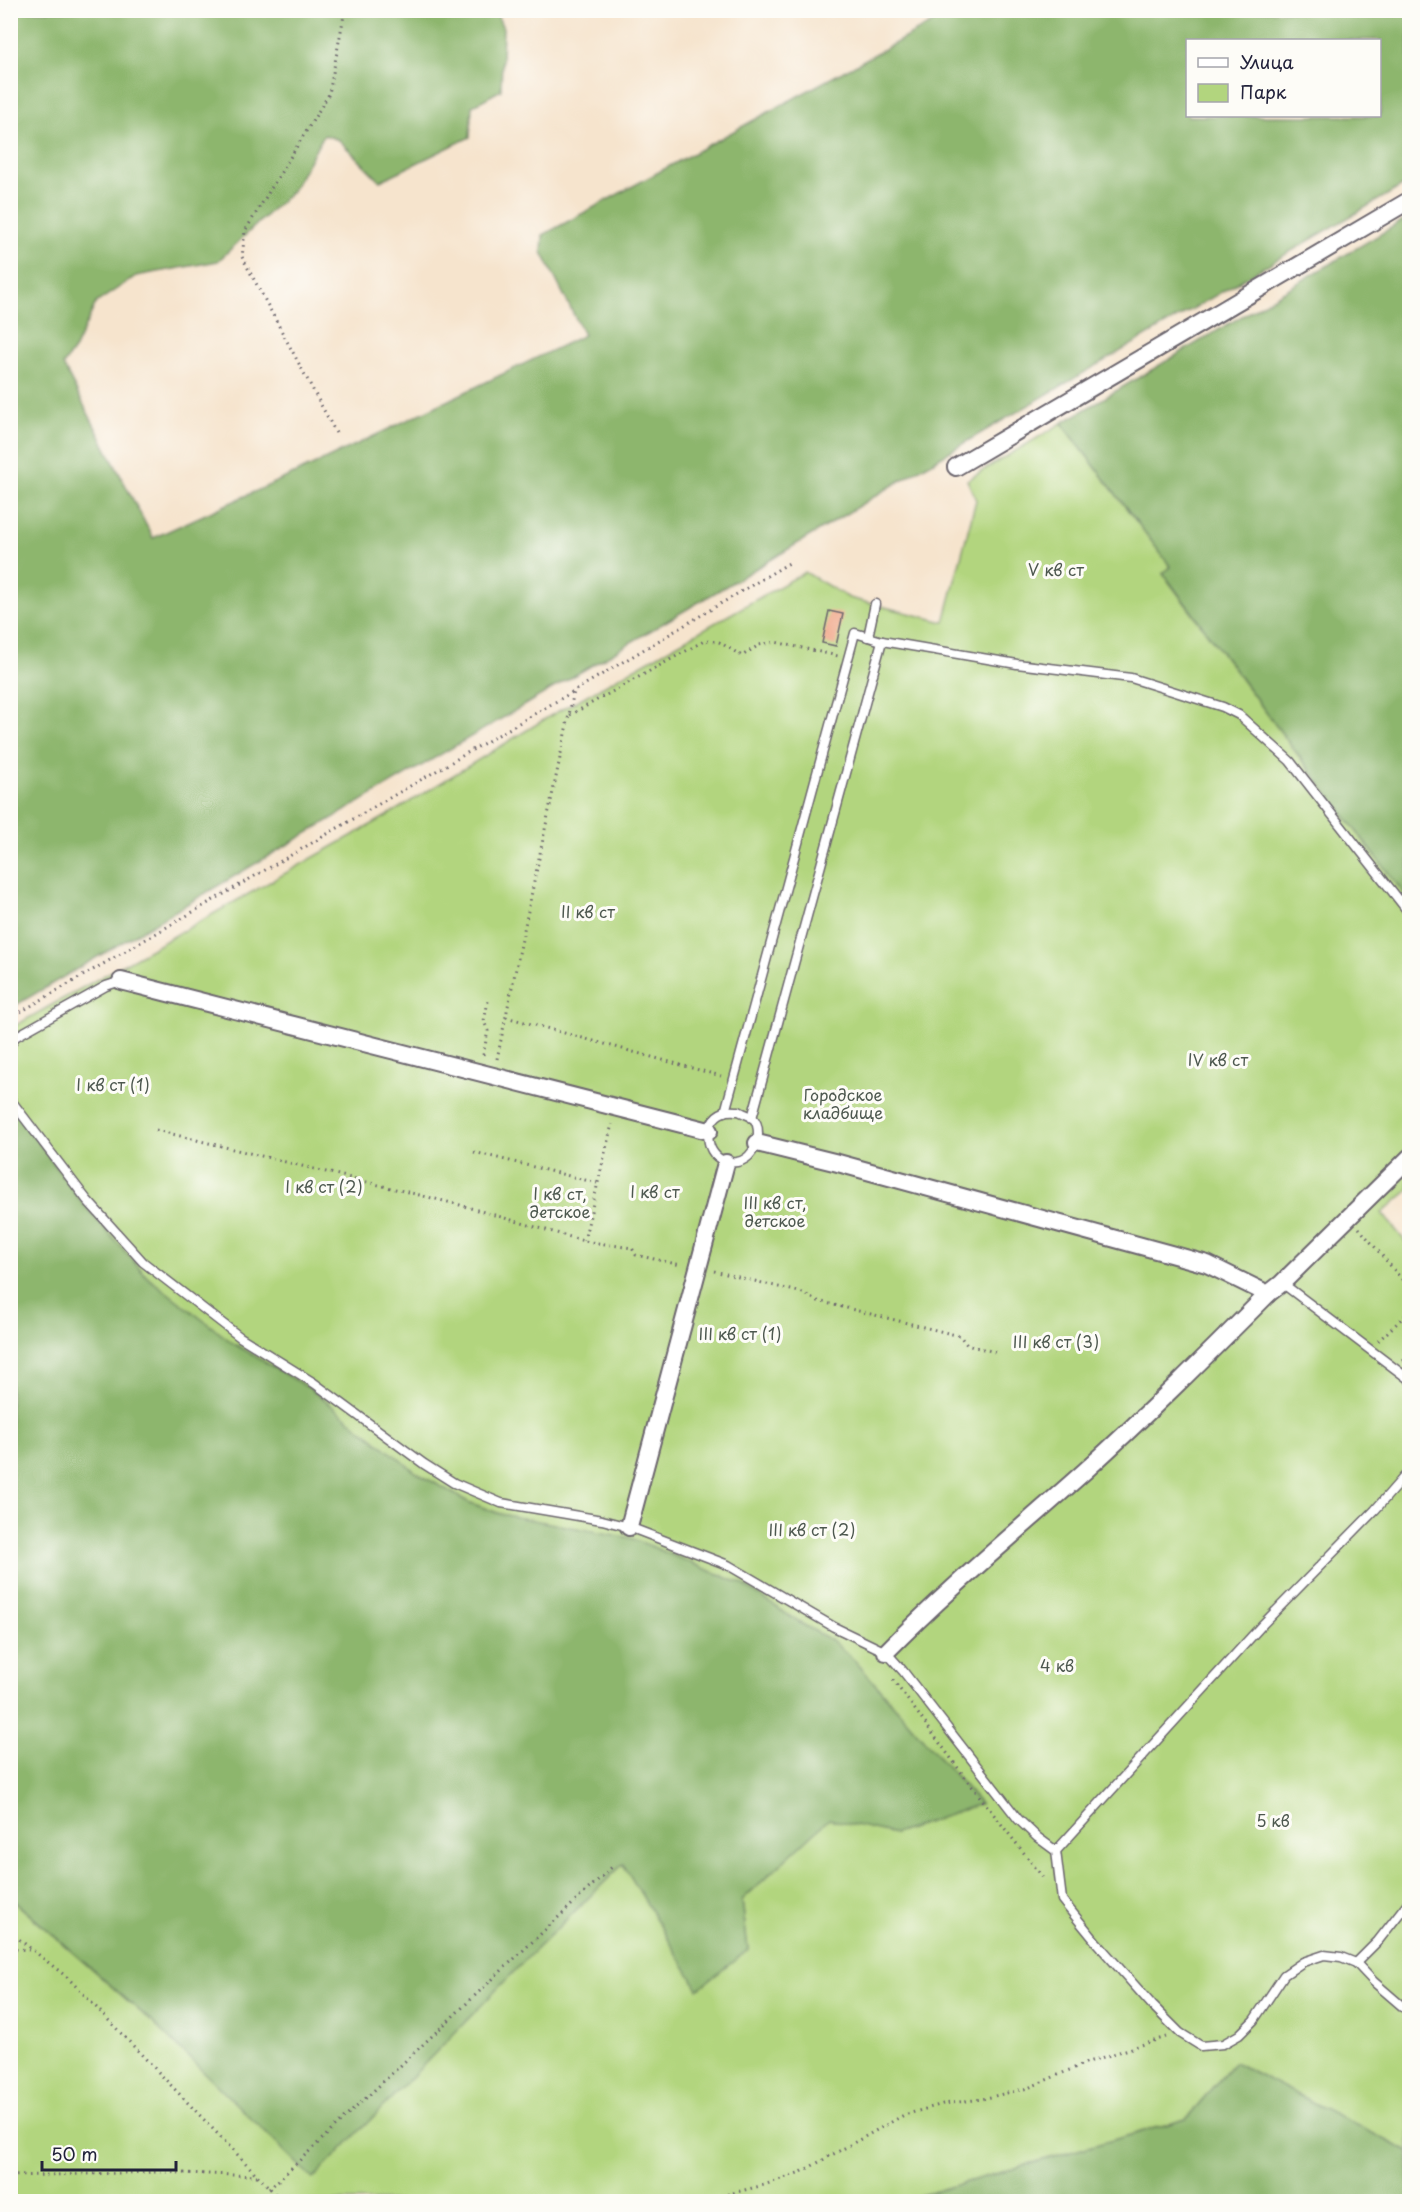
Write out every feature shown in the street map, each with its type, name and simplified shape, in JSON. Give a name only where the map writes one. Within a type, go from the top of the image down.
[{"type":"street","points":[[956,467],[1410,200]]},
{"type":"street","points":[[121,981],[709,1131]]},
{"type":"street","points":[[757,1143],[1207,1264],[1268,1294]]},
{"type":"street","points":[[886,1652],[1028,1520],[1085,1472],[1410,1157]]},
{"type":"street","points":[[629,1527],[726,1163]]},
{"type":"lane","points":[[867,637],[875,604]]},
{"type":"lane","points":[[725,1112],[855,633],[882,641],[1017,664],[1131,678],[1223,707],[1239,715],[1290,761],[1410,914]]},
{"type":"lane","points":[[752,1118],[882,641]]},
{"type":"lane","points":[[10,1045],[15,1037],[106,986],[121,981]]},
{"type":"lane","points":[[10,1099],[87,1200],[144,1262],[240,1337],[314,1383],[397,1445],[454,1483],[501,1503],[602,1520],[629,1527],[728,1565],[834,1627],[886,1652],[1018,1819],[1056,1851],[1062,1900],[1097,1943],[1180,2033],[1201,2046],[1223,2044],[1239,2035],[1254,2020],[1284,1975],[1303,1962],[1324,1956],[1341,1957],[1356,1963],[1410,2013]]},
{"type":"lane","points":[[739,1111],[752,1118],[758,1128],[757,1143],[753,1152],[743,1161],[726,1163],[717,1158],[709,1146],[709,1131],[715,1118],[725,1112],[739,1111]]},
{"type":"lane","points":[[1282,1283],[1410,1380]]},
{"type":"lane","points":[[1056,1851],[1263,1624],[1375,1510],[1410,1470]]},
{"type":"lane","points":[[1356,1963],[1378,1941],[1410,1900]]},
{"type":"path","points":[[336,433],[242,257],[245,231],[329,94],[345,10]]},
{"type":"path","points":[[10,1018],[574,691],[789,563]]},
{"type":"path","points":[[570,715],[704,640],[719,642],[742,656],[759,645],[775,642],[848,658]]},
{"type":"path","points":[[486,1073],[506,1017],[574,691]]},
{"type":"path","points":[[486,1073],[488,1030],[484,1021],[488,1001]]},
{"type":"path","points":[[506,1017],[734,1080]]},
{"type":"path","points":[[584,1242],[616,1107]]},
{"type":"path","points":[[156,1130],[460,1205],[584,1242],[632,1248],[636,1255],[803,1293],[818,1301],[960,1336],[967,1345],[995,1352]]},
{"type":"path","points":[[474,1152],[598,1183]]},
{"type":"path","points":[[1348,1216],[1410,1289]]},
{"type":"path","points":[[1371,1349],[1410,1311]]},
{"type":"path","points":[[886,1652],[894,1684],[1062,1900]]},
{"type":"path","points":[[269,2188],[613,1866]]},
{"type":"path","points":[[10,1932],[68,1978],[283,2202]]},
{"type":"path","points":[[10,1948],[31,1950]]},
{"type":"path","points":[[711,2202],[801,2172],[904,2115],[943,2104],[982,2099],[1028,2088],[1088,2062],[1180,2033]]},
{"type":"path","points":[[10,2176],[157,2172],[257,2176]]},
{"type":"green space","points":[[495,10],[503,28],[501,90],[472,106],[470,137],[380,181],[339,140],[324,135],[292,191],[218,261],[136,276],[96,303],[75,348],[63,365],[153,538],[320,462],[584,335],[542,252],[543,235],[954,11],[1409,11],[1409,182],[11,1008],[11,11]]},
{"type":"green space","points":[[1409,217],[1409,900],[1163,573],[1171,567],[1062,423]]},
{"type":"green space","name":"Городское кладбище","points":[[1062,423],[1171,567],[1163,574],[1409,900],[1409,1190],[1382,1213],[1410,1247],[1409,2152],[1234,2062],[1186,2119],[901,2201],[11,2201],[10,1898],[150,2020],[534,1951],[623,1864],[748,1950],[742,1900],[829,1818],[895,1834],[980,1804],[856,1662],[833,1641],[800,1623],[468,1502],[417,1473],[309,1388],[234,1344],[147,1277],[80,1200],[11,1104],[11,1028],[385,817],[550,716],[805,572],[849,598],[944,622],[976,500],[967,480]]},
{"type":"green space","points":[[10,1104],[80,1200],[147,1277],[234,1344],[309,1388],[417,1473],[468,1502],[500,1514],[631,1538],[742,1584],[800,1623],[833,1641],[856,1662],[980,1804],[895,1834],[829,1819],[742,1900],[748,1950],[698,1989],[623,1864],[534,1951],[313,2179],[150,2020],[11,1898]]},
{"type":"green space","points":[[1234,2062],[1409,2152],[1409,2201],[901,2201],[1186,2119]]},
{"type":"building","points":[[829,611],[843,614],[836,646],[822,643]]},
{"type":"park label","name":"V кв ст","points":[[1056,570]]},
{"type":"park label","name":"II кв ст","points":[[588,912]]},
{"type":"park label","name":"IV кв ст","points":[[1218,1060]]},
{"type":"park label","name":"I кв ст (1)","points":[[113,1085]]},
{"type":"park label","name":"I кв ст (2)","points":[[324,1187]]},
{"type":"park label","name":"I кв ст","points":[[655,1192]]},
{"type":"park label","name":"I кв ст, детское","points":[[560,1203]]},
{"type":"park label","name":"III кв ст, детское","points":[[775,1212]]},
{"type":"park label","name":"III кв ст (1)","points":[[740,1334]]},
{"type":"park label","name":"III кв ст (3)","points":[[1056,1342]]},
{"type":"park label","name":"III кв ст (2)","points":[[812,1530]]},
{"type":"park label","name":"4 кв","points":[[1057,1666]]},
{"type":"park label","name":"5 кв","points":[[1273,1821]]}]
